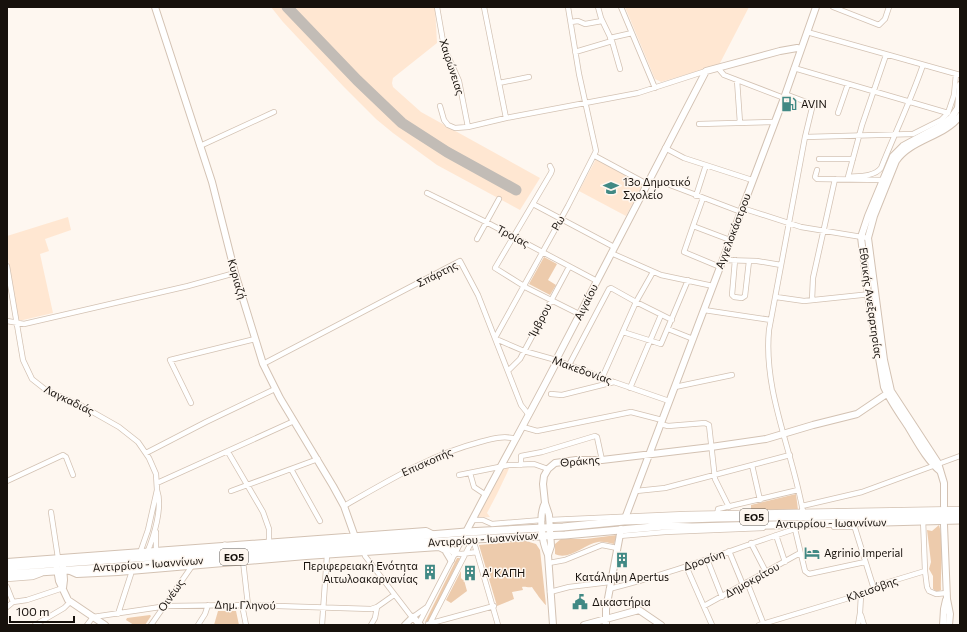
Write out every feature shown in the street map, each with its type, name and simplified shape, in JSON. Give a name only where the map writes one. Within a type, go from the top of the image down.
[{"type":"main road","name":"Αντιρρίου - Ιωαννίνων","points":[[7,567],[140,566],[466,532],[620,533],[692,527],[854,525],[960,514]]},
{"type":"main road","name":"Αντιρρίου - Ιωαννίνων","points":[[7,574],[46,572],[61,566],[236,551],[462,540],[546,532],[624,518],[717,516],[923,518],[960,520]]},
{"type":"main road","points":[[306,556],[330,538]]},
{"type":"main road","points":[[438,542],[447,545],[453,557]]},
{"type":"main road","points":[[225,546],[236,551]]},
{"type":"main road","points":[[185,555],[193,548]]},
{"type":"main road","points":[[265,554],[275,559]]},
{"type":"street","name":"Κυριαζή","points":[[155,7],[218,203],[235,273],[263,364],[275,389],[344,506],[355,537]]},
{"type":"street","name":"Χαιρώνειας","points":[[437,7],[444,47],[459,82],[468,127]]},
{"type":"street","points":[[484,7],[506,118]]},
{"type":"street","points":[[568,7],[585,103],[596,146],[595,156],[647,184]]},
{"type":"street","points":[[598,7],[602,21],[611,39],[620,69]]},
{"type":"street","points":[[621,7],[655,88]]},
{"type":"street","name":"Αγγελοκάστρου","points":[[624,518],[636,491],[648,455],[775,122],[816,7]]},
{"type":"street","points":[[833,7],[878,24],[885,20],[889,7]]},
{"type":"street","points":[[571,22],[578,21],[585,24],[602,21]]},
{"type":"street","points":[[805,137],[913,134],[941,120],[948,113],[954,95],[958,75],[807,32]]},
{"type":"street","points":[[575,52],[632,33]]},
{"type":"street","points":[[440,106],[444,120],[450,126],[458,128],[468,127],[506,118],[628,96],[706,71],[780,51],[796,48],[801,49]]},
{"type":"street","points":[[886,55],[859,136],[848,176],[866,175],[877,172],[881,168],[910,101],[923,65]]},
{"type":"street","points":[[718,68],[724,75],[784,96],[810,103],[812,105],[781,265],[769,338],[770,364],[777,412],[790,455],[803,512]]},
{"type":"street","points":[[794,68],[948,113]]},
{"type":"street","name":"Αιγαίου","points":[[466,532],[500,466],[523,427],[579,314],[706,71]]},
{"type":"street","points":[[499,83],[529,77]]},
{"type":"street","points":[[737,80],[740,123]]},
{"type":"street","points":[[838,113],[848,84]]},
{"type":"street","name":"Εθνικής Ανεξαρτησίας","points":[[944,506],[944,483],[940,471],[882,380],[872,294],[868,238],[893,156],[898,149],[945,123],[955,114],[958,108],[960,85]]},
{"type":"street","points":[[200,146],[274,112]]},
{"type":"street","name":"Εθνικής Ανεξαρτησίας","points":[[872,294],[861,237],[885,180],[896,161],[903,153],[950,126],[960,116]]},
{"type":"street","points":[[699,124],[775,122]]},
{"type":"street","points":[[665,148],[684,158],[752,180]]},
{"type":"street","name":"Ρω","points":[[495,338],[595,156]]},
{"type":"street","points":[[819,159],[853,159]]},
{"type":"street","points":[[696,196],[706,165]]},
{"type":"street","points":[[550,166],[552,170],[551,173],[495,266],[495,269],[523,286],[579,314]]},
{"type":"street","points":[[817,170],[815,177],[816,179],[885,180]]},
{"type":"street","points":[[812,300],[813,278],[835,179]]},
{"type":"street","points":[[670,185],[696,196],[801,227],[868,238]]},
{"type":"street","name":"Τροίας","points":[[427,193],[542,251],[596,281]]},
{"type":"street","points":[[703,198],[684,252],[720,267]]},
{"type":"street","points":[[478,239],[499,199]]},
{"type":"street","points":[[533,204],[653,272],[713,286]]},
{"type":"street","points":[[693,226],[730,240]]},
{"type":"street","points":[[722,260],[749,261],[781,265]]},
{"type":"street","points":[[735,260],[732,295],[734,297],[742,298],[744,296],[749,261]]},
{"type":"street","name":"Σπάρτης","points":[[263,364],[459,261],[462,262],[478,295],[521,405],[529,414]]},
{"type":"street","name":"Λαγκαδιάς","points":[[7,266],[25,366],[36,383],[46,390],[93,411],[119,426],[138,442],[146,453],[156,474],[157,490],[144,552]]},
{"type":"street","name":"Ίμβρου","points":[[508,371],[518,362],[569,267]]},
{"type":"street","points":[[602,378],[636,302],[653,272]]},
{"type":"street","points":[[7,321],[24,324],[188,286],[235,273]]},
{"type":"street","points":[[623,332],[661,344],[688,280]]},
{"type":"street","points":[[569,365],[609,289],[612,288],[672,320]]},
{"type":"street","points":[[776,296],[798,301],[872,294]]},
{"type":"street","points":[[704,310],[771,320]]},
{"type":"street","points":[[630,388],[661,314]]},
{"type":"street","points":[[668,329],[693,339]]},
{"type":"street","name":"Μακεδονίας","points":[[495,338],[524,351],[556,360],[602,378],[669,401]]},
{"type":"street","points":[[191,402],[170,360],[255,339]]},
{"type":"street","points":[[675,387],[732,375]]},
{"type":"street","points":[[551,394],[562,395],[614,382]]},
{"type":"street","points":[[146,453],[201,424],[275,389]]},
{"type":"street","name":"Θράκης","points":[[545,503],[544,476],[548,469],[555,463],[563,461],[602,460],[711,448],[766,439],[857,414],[889,392]]},
{"type":"street","points":[[523,427],[537,431],[631,412],[661,422],[668,426],[705,423],[710,427],[711,448],[717,484],[729,507]]},
{"type":"street","points":[[157,483],[294,421]]},
{"type":"street","points":[[521,465],[521,456],[542,452],[595,436],[597,437],[602,460]]},
{"type":"street","name":"Επισκοπής","points":[[344,506],[412,467],[434,457],[465,446],[497,438],[508,437],[516,439]]},
{"type":"street","points":[[228,452],[266,517],[269,529],[269,543]]},
{"type":"street","points":[[7,481],[61,455],[66,457],[73,475]]},
{"type":"street","points":[[636,491],[665,488],[790,455]]},
{"type":"street","points":[[802,506],[862,492],[960,456]]},
{"type":"street","points":[[231,491],[291,468],[318,460]]},
{"type":"street","points":[[459,475],[509,465],[534,464],[548,469]]},
{"type":"street","points":[[752,465],[760,500]]},
{"type":"street","points":[[291,468],[320,521]]},
{"type":"street","points":[[470,473],[474,487],[486,495]]},
{"type":"street","name":"Λαγκαδιάς","points":[[156,552],[156,524],[160,501],[157,490]]},
{"type":"street","points":[[798,490],[718,510],[717,516],[803,512],[960,509]]},
{"type":"street","points":[[545,503],[549,520],[546,532]]},
{"type":"street","points":[[545,503],[543,507],[542,520],[551,548],[548,555],[552,625]]},
{"type":"street","points":[[51,512],[61,566],[59,581],[66,596],[70,602],[105,625]]},
{"type":"street","points":[[549,520],[624,518]]},
{"type":"street","points":[[923,518],[926,582],[929,591],[947,596]]},
{"type":"street","points":[[472,520],[483,520],[492,524],[542,520]]},
{"type":"street","name":"Λαγκαδιάς","points":[[144,552],[156,524]]},
{"type":"street","points":[[664,529],[796,528],[806,525]]},
{"type":"street","points":[[854,525],[874,588]]},
{"type":"street","points":[[944,525],[947,596],[950,614],[949,625]]},
{"type":"street","points":[[762,528],[764,538]]},
{"type":"street","points":[[796,528],[800,553],[805,571],[809,574],[865,562]]},
{"type":"street","name":"Δροσίνη","points":[[609,589],[625,586],[796,528]]},
{"type":"street","points":[[7,562],[61,566],[144,552],[426,531],[434,535]]},
{"type":"street","points":[[604,623],[610,582],[620,533]]},
{"type":"street","points":[[776,535],[785,562]]},
{"type":"street","points":[[473,539],[494,606],[498,625]]},
{"type":"street","points":[[428,625],[473,539]]},
{"type":"street","points":[[364,552],[364,556],[394,595],[419,624],[462,540]]},
{"type":"street","points":[[752,543],[766,572]]},
{"type":"street","points":[[549,563],[565,560],[602,545],[617,548]]},
{"type":"street","points":[[61,566],[77,574],[440,547],[453,557]]},
{"type":"street","points":[[729,551],[745,583],[762,625]]},
{"type":"street","points":[[453,557],[477,552]]},
{"type":"street","name":"Δημοκρίτου","points":[[704,606],[800,553]]},
{"type":"street","points":[[322,625],[328,555]]},
{"type":"street","points":[[707,559],[722,597]]},
{"type":"street","points":[[243,561],[248,605]]},
{"type":"street","name":"Οινέως","points":[[151,625],[192,566]]},
{"type":"street","points":[[686,566],[712,625]]},
{"type":"street","name":"Κλεισόβης","points":[[762,625],[861,595],[869,592],[879,585],[925,571]]},
{"type":"street","points":[[7,579],[33,577],[46,572]]},
{"type":"street","points":[[118,614],[131,574]]},
{"type":"street","points":[[550,592],[569,587],[610,582]]},
{"type":"street","points":[[7,587],[13,602]]},
{"type":"street","points":[[7,607],[13,602],[27,600],[63,588]]},
{"type":"street","points":[[371,625],[375,618],[377,607],[394,595]]},
{"type":"street","points":[[858,625],[861,595]]},
{"type":"street","points":[[943,625],[947,596]]},
{"type":"street","points":[[35,625],[64,608],[70,602]]},
{"type":"street","points":[[198,625],[205,614],[208,605]]},
{"type":"street","points":[[242,605],[246,625]]},
{"type":"street","name":"Δημ. Γληνού","points":[[93,617],[164,606],[248,605],[371,609],[377,607]]},
{"type":"street","points":[[428,625],[494,606]]},
{"type":"street","points":[[405,625],[427,607]]},
{"type":"street","points":[[604,623],[639,610],[661,625]]},
{"type":"street","points":[[860,613],[864,625]]},
{"type":"street","points":[[584,625],[604,623],[638,615],[654,625]]},
{"type":"street","points":[[87,625],[93,617]]},
{"type":"shaded area","points":[[271,7],[435,7],[437,43],[393,78],[393,87],[421,112],[540,178],[520,210],[437,165],[393,133],[376,119],[344,87],[283,22]]},
{"type":"shaded area","points":[[625,7],[749,7],[719,65],[661,82],[655,79]]},
{"type":"shaded area","name":"13ο Δημοτικό Σχολείο","points":[[596,159],[643,184],[626,216],[579,191]]},
{"type":"shaded area","points":[[68,217],[71,230],[45,239],[49,251],[40,254],[53,313],[19,321],[7,253],[7,236]]},
{"type":"shaded area","points":[[544,257],[557,264],[548,280],[556,285],[550,295],[529,284]]},
{"type":"shaded area","points":[[509,468],[487,513],[490,517],[476,518],[503,469]]},
{"type":"shaded area","points":[[796,494],[798,510],[751,511],[751,505]]},
{"type":"shaded area","points":[[939,525],[942,540],[941,590],[937,592],[933,589],[933,576],[929,569],[931,562],[927,530],[932,531]]},
{"type":"shaded area","points":[[617,535],[614,544],[598,542],[571,554],[560,556],[555,554],[555,544],[561,539],[586,539]]},
{"type":"shaded area","points":[[526,541],[536,544],[540,550],[546,605],[532,587],[522,587],[523,590],[512,592],[514,599],[497,606],[479,545]]},
{"type":"shaded area","points":[[457,558],[460,558],[429,621],[425,622]]},
{"type":"shaded area","points":[[461,571],[461,578],[464,580],[467,591],[451,603],[446,600]]},
{"type":"shaded area","points":[[218,611],[236,611],[239,625],[214,625]]},
{"type":"shaded area","points":[[151,616],[145,625],[134,625],[126,620],[127,618]]},
{"type":"taxiway","points":[[287,7],[357,80],[402,123],[447,152],[516,190]]},
{"type":"place","name":"AVIN","points":[[789,104]]},
{"type":"place","name":"13ο Δημοτικό Σχολείο","points":[[611,188]]},
{"type":"place","name":"Agrinio Imperial","points":[[812,553]]},
{"type":"place","name":"Κατάληψη Apertus","points":[[622,560]]},
{"type":"place","name":"Περιφερειακή Ενότητα Αιτωλοακαρνανίας","points":[[430,572]]},
{"type":"place","name":"Α' ΚΑΠΗ","points":[[470,573]]},
{"type":"place","name":"Δικαστήρια","points":[[580,602]]}]
